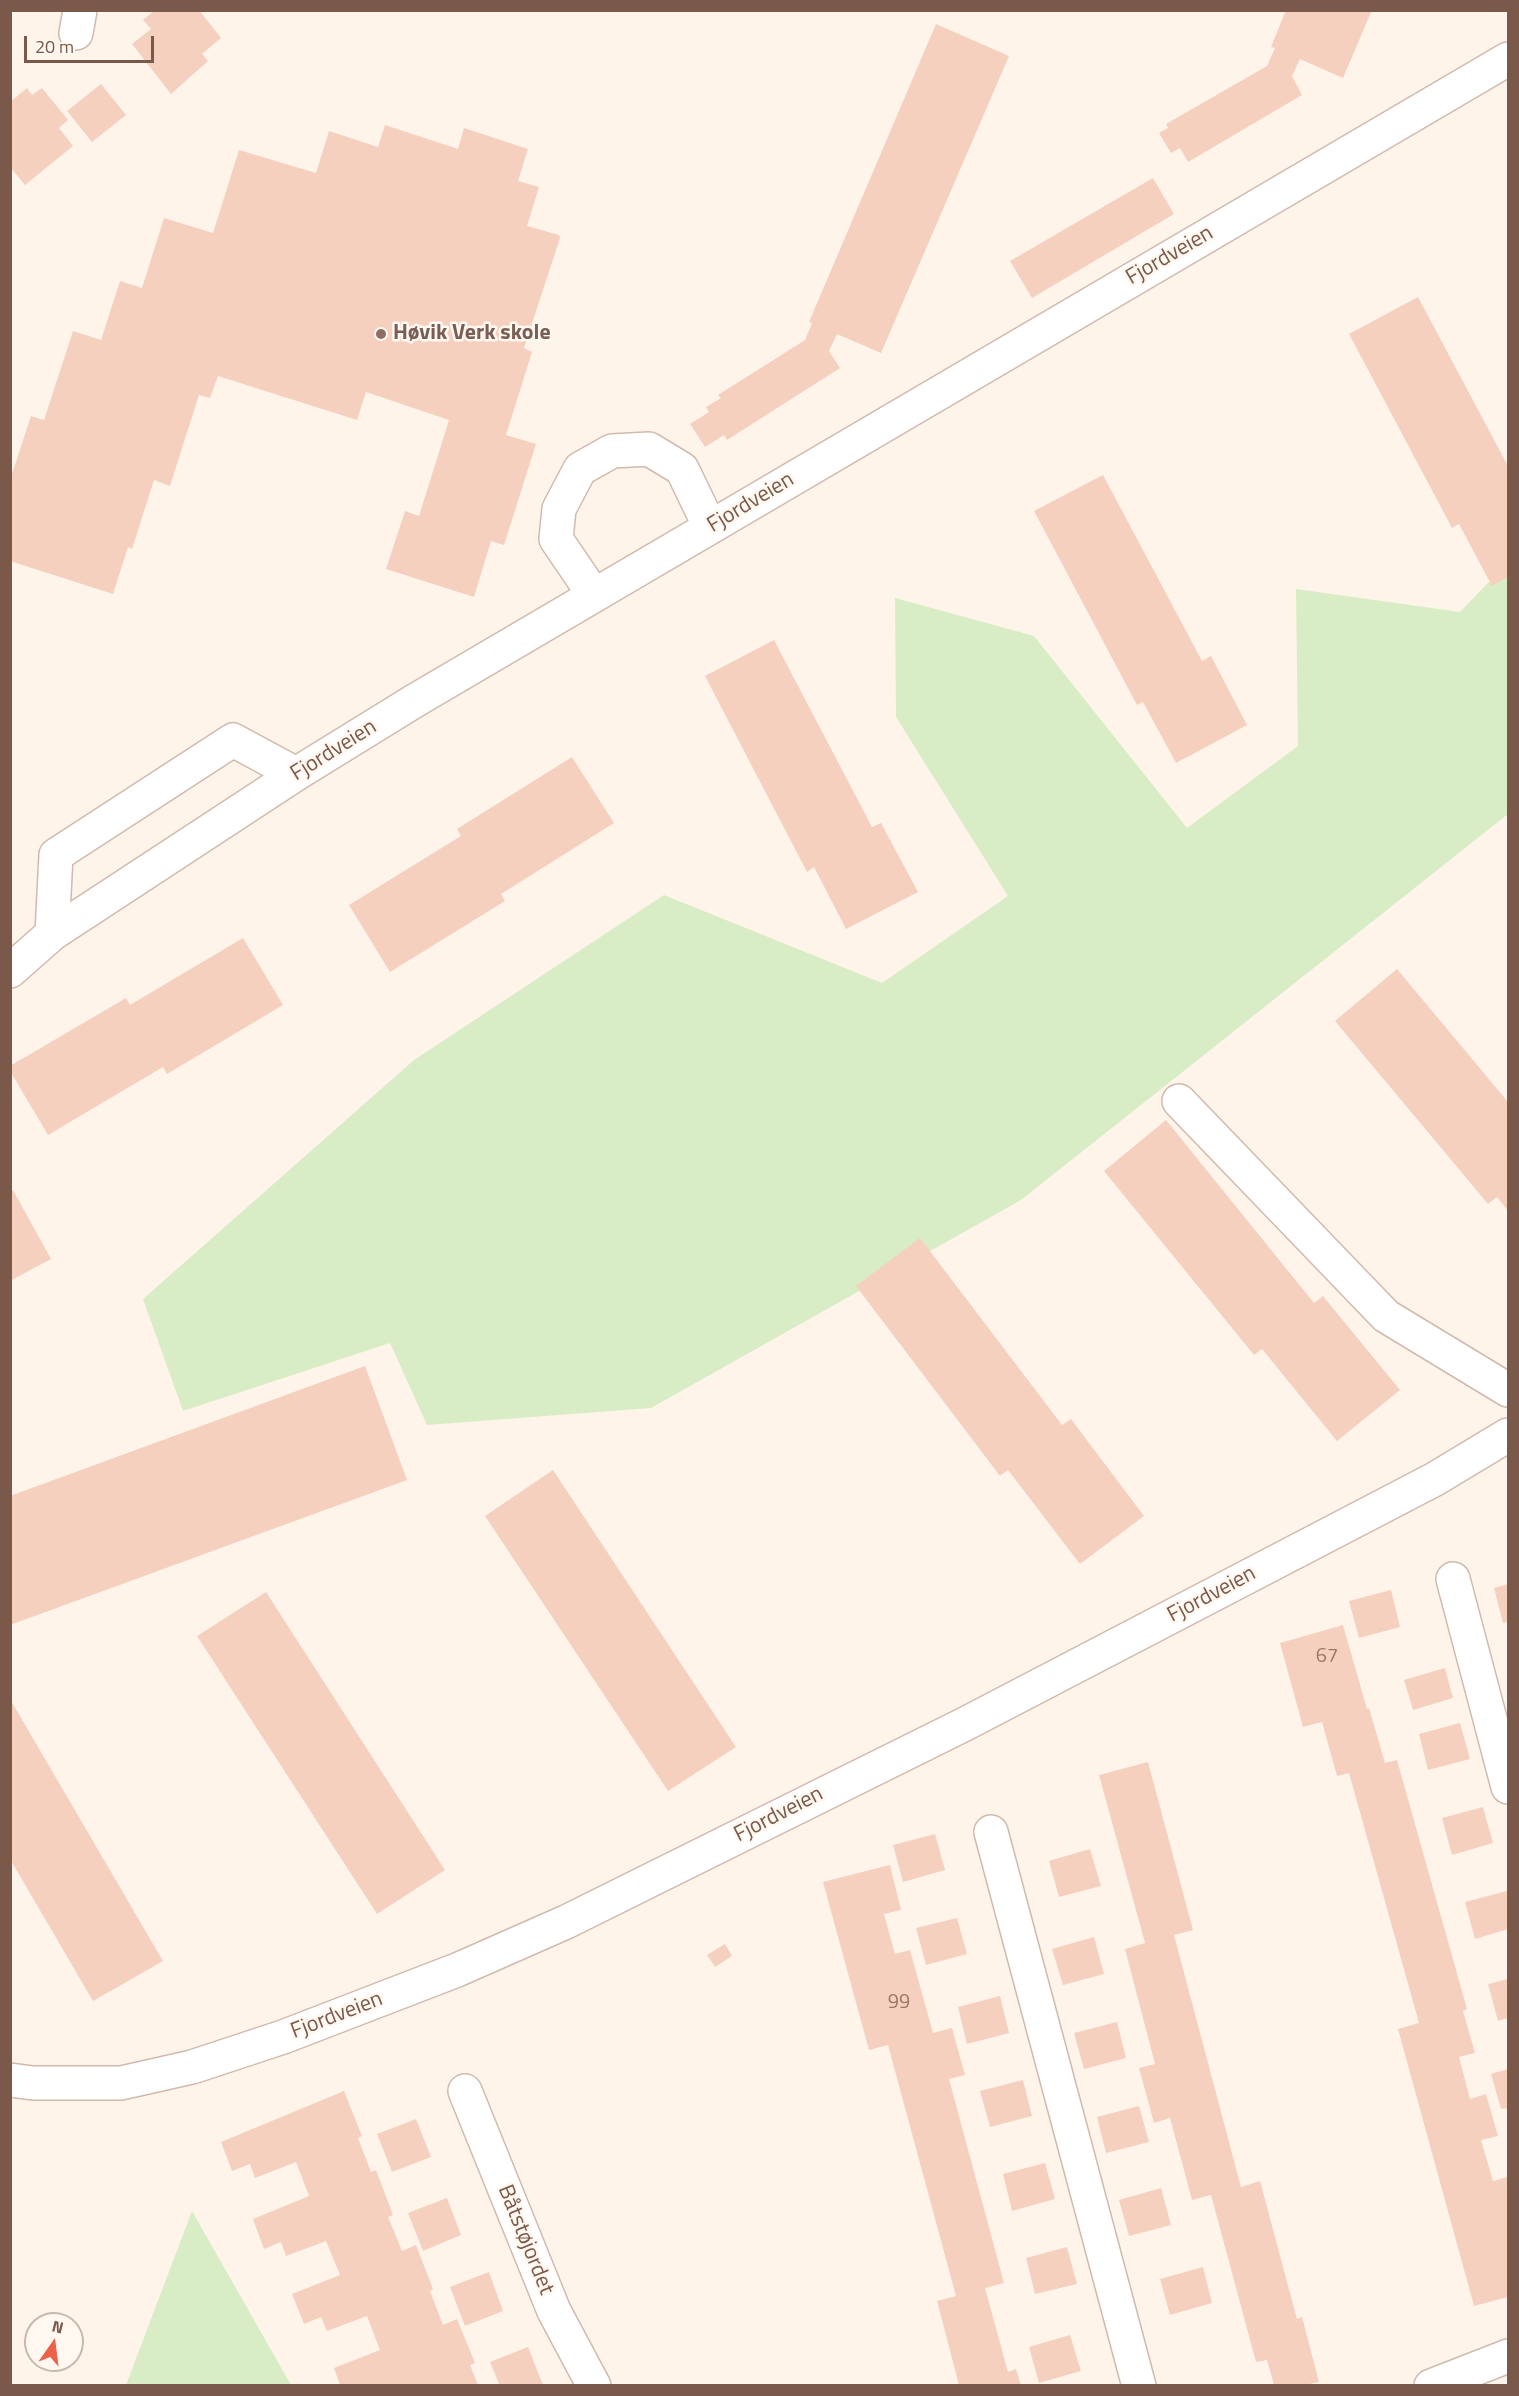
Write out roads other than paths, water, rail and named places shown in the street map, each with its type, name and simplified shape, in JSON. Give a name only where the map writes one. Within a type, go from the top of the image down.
[{"type":"street","name":"Fjordveien","points":[[10,971],[52,934],[296,774],[710,527],[1509,59]]},
{"type":"street","points":[[594,596],[556,539],[559,508],[579,470],[612,451],[649,449],[682,469],[710,527]]},
{"type":"street","points":[[52,934],[56,855],[233,740],[296,774]]},
{"type":"street","points":[[1179,1101],[1386,1316],[1509,1390]]},
{"type":"street","name":"Fjordveien","points":[[10,2080],[33,2083],[121,2083],[192,2067],[283,2037],[457,1970],[566,1922],[965,1724],[1435,1479],[1509,1435]]},
{"type":"street","points":[[1453,1579],[1509,1787]]},
{"type":"street","points":[[991,1832],[1139,2385]]},
{"type":"street","name":"Båtstøjordet","points":[[465,2091],[554,2311],[594,2385]]},
{"type":"street","points":[[1431,2385],[1509,2356]]},
{"type":"place","name":"Høvik Verk skole","points":[[381,334]]}]
